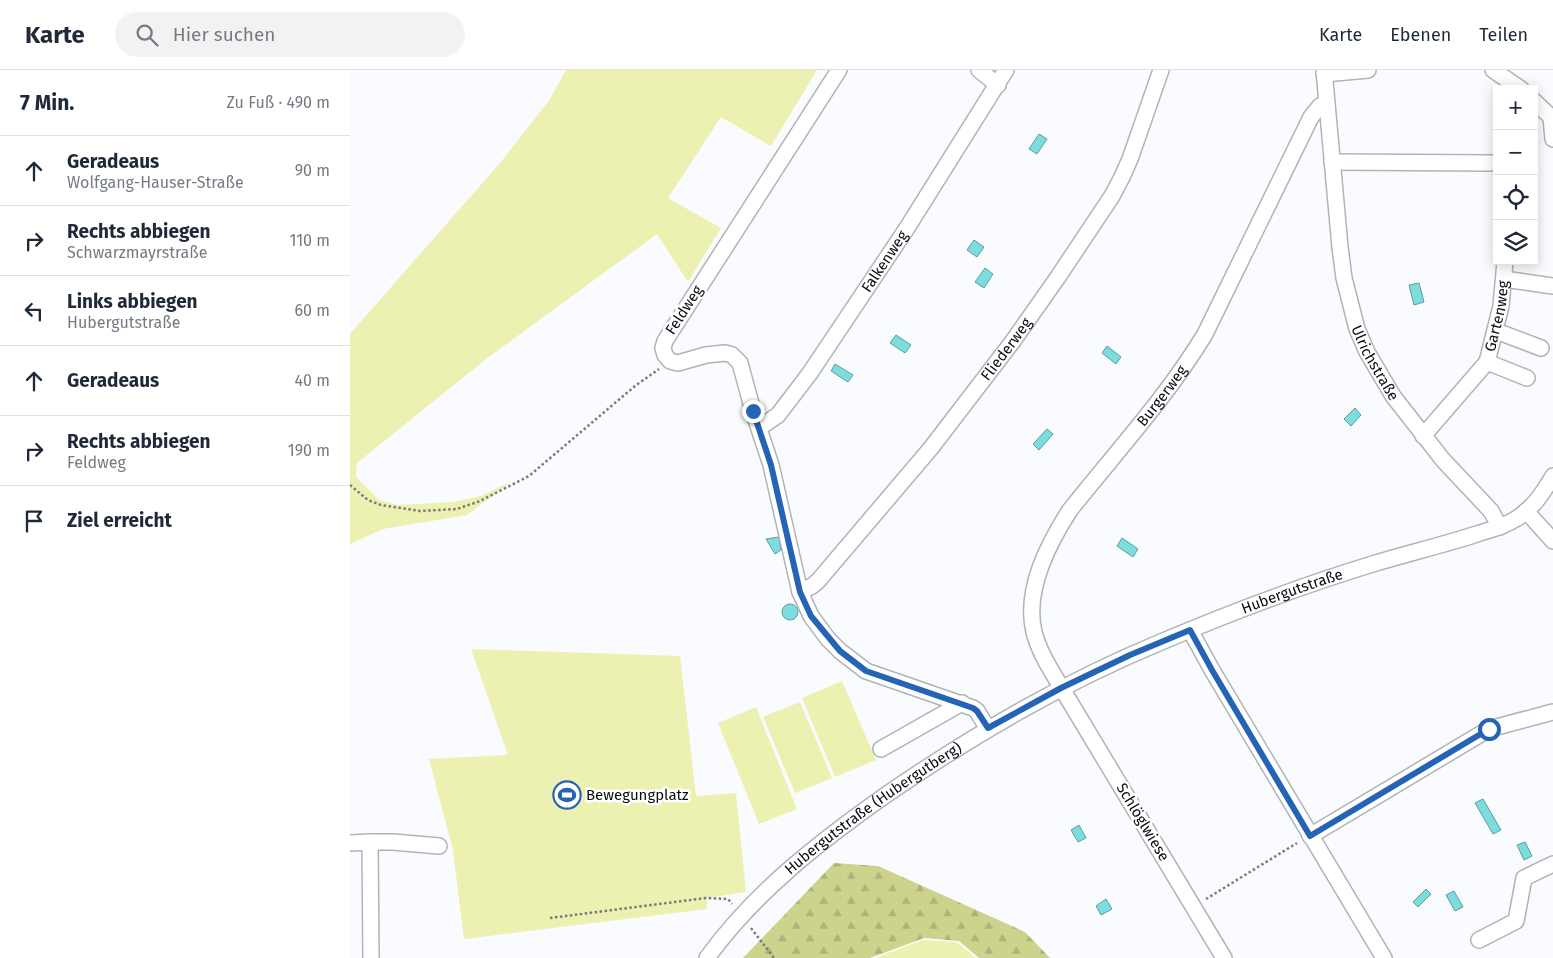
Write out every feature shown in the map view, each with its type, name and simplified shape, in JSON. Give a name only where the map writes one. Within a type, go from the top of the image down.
[{"type":"street","name":"Feldweg","points":[[670,361],[665,355],[663,348],[665,341],[839,70]]},
{"type":"street","points":[[979,70],[998,85]]},
{"type":"street","name":"Falkenweg","points":[[759,428],[778,415],[810,373],[906,228],[1006,70]]},
{"type":"street","name":"Fliederweg","points":[[800,592],[812,586],[828,570],[931,448],[1014,341],[1112,196],[1130,159],[1161,70]]},
{"type":"street","points":[[1324,72],[1368,70]]},
{"type":"street","points":[[1493,70],[1515,85]]},
{"type":"street","name":"Ulrichstraße","points":[[1324,72],[1344,278],[1357,328],[1379,374],[1393,396],[1443,460],[1491,511],[1500,526]]},
{"type":"street","name":"Burgerweg","points":[[1061,688],[1038,644],[1032,616],[1035,587],[1050,545],[1070,510],[1162,396],[1205,334],[1311,117],[1320,106],[1327,104]]},
{"type":"street","points":[[1538,105],[1552,118],[1553,139]]},
{"type":"street","points":[[1332,162],[1491,163]]},
{"type":"street","name":"Gartenweg","points":[[1423,436],[1487,362],[1496,330],[1505,265]]},
{"type":"street","points":[[1504,279],[1553,286]]},
{"type":"street","points":[[1496,330],[1541,348]]},
{"type":"street","points":[[670,361],[685,362],[715,353],[732,355],[740,363],[777,487],[800,592],[811,616],[828,639],[866,671],[962,703],[977,711],[988,728]]},
{"type":"street","points":[[1487,362],[1527,378]]},
{"type":"street","name":"Hubergutstraße","points":[[1061,688],[1130,655],[1190,630],[1316,582],[1510,522],[1526,511],[1553,476]]},
{"type":"street","points":[[1526,511],[1553,540]]},
{"type":"street","points":[[1190,630],[1310,836],[1384,958]]},
{"type":"street","name":"Hubergutstraße (Hubergutberg)","points":[[707,958],[742,917],[788,871],[844,825],[988,728],[1061,688]]},
{"type":"street","name":"Schlöglwiese","points":[[1061,688],[1224,958]]},
{"type":"street","points":[[881,749],[962,703]]},
{"type":"street","points":[[1310,836],[1489,729],[1553,712]]},
{"type":"street","points":[[370,842],[371,958]]},
{"type":"street","points":[[350,843],[393,842],[439,846]]},
{"type":"street","points":[[1479,940],[1516,920],[1524,878],[1553,864]]},
{"type":"path","points":[[350,485],[368,500],[381,506],[420,511],[457,509],[480,501],[530,476],[635,386],[670,361]]},
{"type":"path","points":[[1194,906],[1310,836]]},
{"type":"path","points":[[550,918],[706,898],[728,899],[774,958]]},
{"type":"green space","points":[[566,70],[817,70],[771,146],[721,117],[668,198],[721,228],[688,282],[657,234],[486,359],[357,463],[356,477],[379,500],[398,505],[454,502],[481,496],[512,481],[467,515],[383,529],[350,544],[350,334],[500,163],[550,99]]},
{"type":"green space","name":"Bewegungplatz","points":[[471,649],[680,656],[696,796],[736,793],[746,892],[707,898],[707,909],[464,939],[453,850],[429,759],[508,755]]},
{"type":"green space","points":[[842,681],[876,760],[835,777],[802,698]]},
{"type":"green space","points":[[800,702],[832,778],[795,793],[763,717]]},
{"type":"green space","points":[[756,707],[797,809],[759,824],[718,723]]},
{"type":"green space","points":[[834,863],[878,866],[1025,932],[1050,958],[979,958],[959,941],[924,938],[870,958],[743,958]]},
{"type":"green space","points":[[923,940],[957,942],[976,958],[875,958]]},
{"type":"water","points":[[1039,134],[1047,139],[1037,154],[1029,149]]},
{"type":"water","points":[[974,240],[984,247],[977,257],[967,250]]},
{"type":"water","points":[[985,268],[993,274],[984,288],[975,282]]},
{"type":"water","points":[[1419,283],[1424,302],[1414,305],[1409,285]]},
{"type":"water","points":[[896,335],[911,345],[905,353],[890,343]]},
{"type":"water","points":[[1107,346],[1121,357],[1116,364],[1102,353]]},
{"type":"water","points":[[835,364],[853,375],[848,382],[831,371]]},
{"type":"water","points":[[1355,408],[1361,415],[1351,426],[1344,419]]},
{"type":"water","points":[[1047,429],[1053,434],[1039,450],[1033,444]]},
{"type":"water","points":[[779,537],[781,550],[775,554],[766,539]]},
{"type":"water","points":[[1122,538],[1138,549],[1133,557],[1117,546]]},
{"type":"water","points":[[787,604],[793,604],[798,609],[796,618],[787,620],[782,615],[782,609]]},
{"type":"water","points":[[1483,799],[1501,830],[1493,834],[1475,803]]},
{"type":"water","points":[[1079,825],[1086,838],[1078,842],[1071,830]]},
{"type":"water","points":[[1525,842],[1532,856],[1524,860],[1517,845]]},
{"type":"water","points":[[1426,889],[1431,894],[1418,907],[1413,902]]},
{"type":"water","points":[[1454,891],[1463,907],[1455,911],[1446,895]]},
{"type":"water","points":[[1106,899],[1112,909],[1101,915],[1096,906]]},
{"type":"place","name":"Bewegungplatz","points":[[567,795]]},
{"type":"route","points":[[753,411],[771,465],[800,592],[811,616],[828,639],[866,671],[973,708],[988,728],[1061,688],[1130,655],[1190,630],[1310,836],[1489,729]]}]
